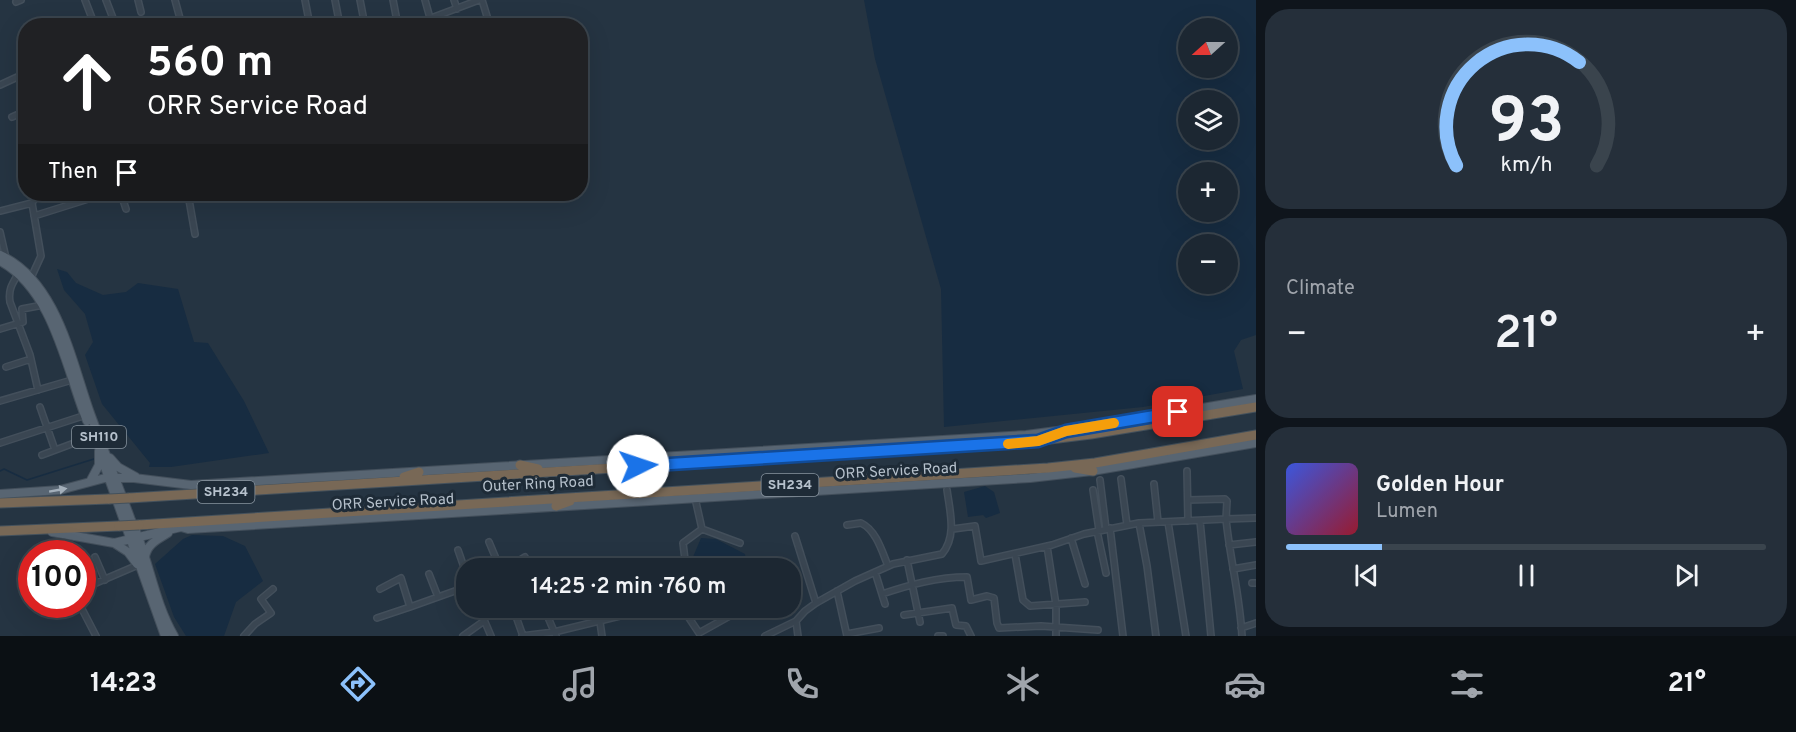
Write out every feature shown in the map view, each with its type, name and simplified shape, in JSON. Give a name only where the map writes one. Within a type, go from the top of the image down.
[{"type":"highway","name":"Outer Ring Road","points":[[0,503],[109,499],[125,496],[1038,441],[1256,407]]},
{"type":"highway","points":[[1165,414],[1197,417]]},
{"type":"highway","points":[[1038,441],[1066,431]]},
{"type":"highway","name":"Outer Ring Road","points":[[0,533],[1063,466],[1256,435]]},
{"type":"highway","points":[[1182,448],[1208,451]]},
{"type":"highway","points":[[520,465],[551,471]]},
{"type":"highway","points":[[1063,466],[1093,471]]},
{"type":"highway","points":[[390,481],[419,472]]},
{"type":"highway","points":[[556,506],[581,497]]},
{"type":"highway","points":[[424,507],[450,513]]},
{"type":"main road","name":"SH110","points":[[2,258],[30,280],[48,302],[58,324],[88,414],[134,537],[145,558],[174,636]]},
{"type":"main road","name":"SH110","points":[[2,258],[18,274],[30,280],[62,348],[72,381],[88,414],[93,436],[102,450]]},
{"type":"main road","name":"ORR Service Road","points":[[0,494],[51,492],[92,480],[112,478],[191,485],[1026,435],[1066,431],[1256,399]]},
{"type":"main road","name":"ORR Service Road","points":[[0,533],[56,532],[114,543],[173,529],[1030,478],[1093,471],[1256,443]]},
{"type":"main road","points":[[102,450],[118,467],[142,479]]},
{"type":"main road","points":[[92,480],[99,465],[102,450]]},
{"type":"main road","name":"SH110","points":[[112,478],[125,496],[144,578],[165,636]]},
{"type":"main road","points":[[125,496],[130,483],[142,479]]},
{"type":"main road","points":[[145,558],[146,550],[152,543],[173,529]]},
{"type":"main road","points":[[114,543],[128,552],[144,578]]},
{"type":"street","points":[[85,0],[92,18]]},
{"type":"street","points":[[106,0],[115,18]]},
{"type":"street","points":[[138,0],[141,12]]},
{"type":"street","points":[[175,0],[180,18]]},
{"type":"street","points":[[305,0],[308,18]]},
{"type":"street","points":[[335,0],[338,18]]},
{"type":"street","points":[[360,0],[363,18]]},
{"type":"street","points":[[393,0],[396,18]]},
{"type":"street","points":[[425,0],[430,18],[480,0],[487,18]]},
{"type":"street","points":[[454,0],[457,9]]},
{"type":"street","points":[[0,85],[18,77]]},
{"type":"street","points":[[12,117],[18,114]]},
{"type":"street","points":[[34,216],[82,201]]},
{"type":"street","points":[[123,201],[126,209]]},
{"type":"street","points":[[189,201],[195,234]]},
{"type":"street","points":[[0,211],[32,203],[41,256],[30,280]]},
{"type":"street","points":[[0,232],[2,258]]},
{"type":"street","points":[[18,274],[9,293],[31,359],[38,390]]},
{"type":"street","points":[[0,329],[23,322],[22,309],[43,305]]},
{"type":"street","points":[[6,367],[31,359]]},
{"type":"street","points":[[0,392],[1,400],[72,381]]},
{"type":"street","points":[[40,407],[55,450]]},
{"type":"street","points":[[0,443],[88,414]]},
{"type":"street","points":[[42,455],[93,436]]},
{"type":"street","points":[[1187,471],[1188,521]]},
{"type":"street","points":[[1121,478],[1127,525]]},
{"type":"street","points":[[1100,480],[1123,636]]},
{"type":"street","points":[[1154,484],[1158,522]]},
{"type":"street","points":[[765,636],[796,621],[816,603],[875,572],[907,560],[942,554],[953,530],[947,490]]},
{"type":"street","points":[[1092,490],[1106,573]]},
{"type":"street","points":[[695,498],[702,529]]},
{"type":"street","points":[[1188,500],[1225,499],[1227,501],[1226,519],[1237,584],[1242,636]]},
{"type":"street","points":[[953,530],[975,526],[981,561],[1047,546],[1098,531],[1139,523],[1256,518]]},
{"type":"street","points":[[1200,521],[1211,636]]},
{"type":"street","points":[[1168,522],[1186,636]]},
{"type":"street","points":[[847,525],[861,523],[868,527],[878,542],[888,566]]},
{"type":"street","points":[[1139,523],[1156,636]]},
{"type":"street","points":[[702,529],[740,543]]},
{"type":"street","points":[[685,558],[683,543],[702,529]]},
{"type":"street","points":[[795,536],[816,603]]},
{"type":"street","points":[[1071,538],[1085,584]]},
{"type":"street","points":[[489,542],[496,558]]},
{"type":"street","points":[[1229,545],[1256,542]]},
{"type":"street","points":[[1047,546],[1056,605],[1056,636]]},
{"type":"street","points":[[458,550],[461,558]]},
{"type":"street","points":[[1015,554],[1025,604],[1030,606],[1085,603]]},
{"type":"street","points":[[96,559],[105,579]]},
{"type":"street","points":[[907,560],[920,622]]},
{"type":"street","points":[[96,583],[138,565]]},
{"type":"street","points":[[1233,568],[1256,565]]},
{"type":"street","points":[[875,572],[885,604]]},
{"type":"street","points":[[429,574],[438,597]]},
{"type":"street","points":[[882,594],[913,584],[945,578],[967,577],[971,600],[987,596],[994,598],[999,628],[1029,626],[1098,630]]},
{"type":"street","points":[[380,589],[401,578],[410,607]]},
{"type":"street","points":[[244,636],[255,624],[271,613],[261,599],[273,589]]},
{"type":"street","points":[[377,618],[456,591]]},
{"type":"street","points":[[837,591],[847,635],[879,628]]},
{"type":"street","points":[[904,615],[952,608],[956,625],[966,626],[971,636]]},
{"type":"street","points":[[87,618],[96,636]]},
{"type":"street","points":[[483,618],[491,636]]},
{"type":"street","points":[[517,618],[523,636],[555,634],[609,618]]},
{"type":"street","points":[[548,618],[555,634]]},
{"type":"street","points":[[689,618],[699,635],[727,618]]},
{"type":"street","points":[[600,620],[602,636]]},
{"type":"street","points":[[463,636],[484,621]]},
{"type":"street","points":[[796,621],[798,636]]},
{"type":"street","points":[[1241,628],[1256,623]]},
{"type":"street","points":[[938,636],[943,636]]},
{"type":"water","points":[[864,0],[1256,0],[1256,335],[1241,340],[1234,351],[1243,389],[1143,407],[944,427],[941,289],[875,59]]},
{"type":"water","points":[[57,269],[67,272],[76,283],[103,295],[126,292],[138,283],[178,289],[194,342],[208,343],[244,401],[269,453],[171,467],[149,467],[150,463],[102,404],[85,355],[93,342],[85,314],[64,290]]},
{"type":"water","points":[[985,486],[994,492],[1000,513],[986,518],[983,515],[968,517],[964,492]]},
{"type":"water","points":[[192,535],[223,536],[245,546],[263,581],[236,602],[224,636],[186,636],[174,617],[155,564],[183,539]]},
{"type":"water","points":[[701,538],[716,539],[745,554],[746,558],[693,558]]},
{"type":"waterway","points":[[0,471],[4,469],[27,480],[97,458]]},
{"type":"slow traffic","points":[[1008,444],[1038,441],[1066,431],[1114,423]]},
{"type":"route","points":[[638,466],[1038,441],[1066,431],[1178,412]]}]
